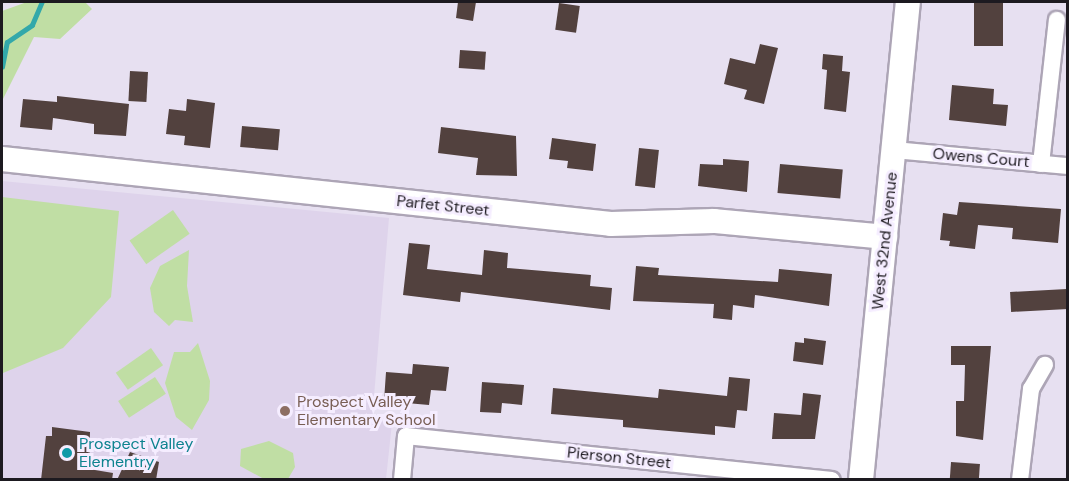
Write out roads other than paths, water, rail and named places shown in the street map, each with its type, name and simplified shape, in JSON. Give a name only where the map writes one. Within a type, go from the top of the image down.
[{"type":"street","name":"West 32nd Avenue","points":[[861,480],[908,2]]},
{"type":"street","points":[[1041,164],[1057,20]]},
{"type":"street","name":"Owens Court","points":[[894,150],[1068,166]]},
{"type":"street","name":"Parfet Street","points":[[2,159],[611,224],[714,222],[885,237]]},
{"type":"street","points":[[1020,480],[1031,389],[1045,365]]},
{"type":"street","name":"Pierson Street","points":[[402,480],[406,436],[832,480]]},
{"type":"waterway","points":[[2,67],[7,42],[32,25],[42,2]]},
{"type":"place","name":"Prospect Valley Elementary School","points":[[285,411]]},
{"type":"place","name":"Prospect Valley Elementry","points":[[67,453]]}]
